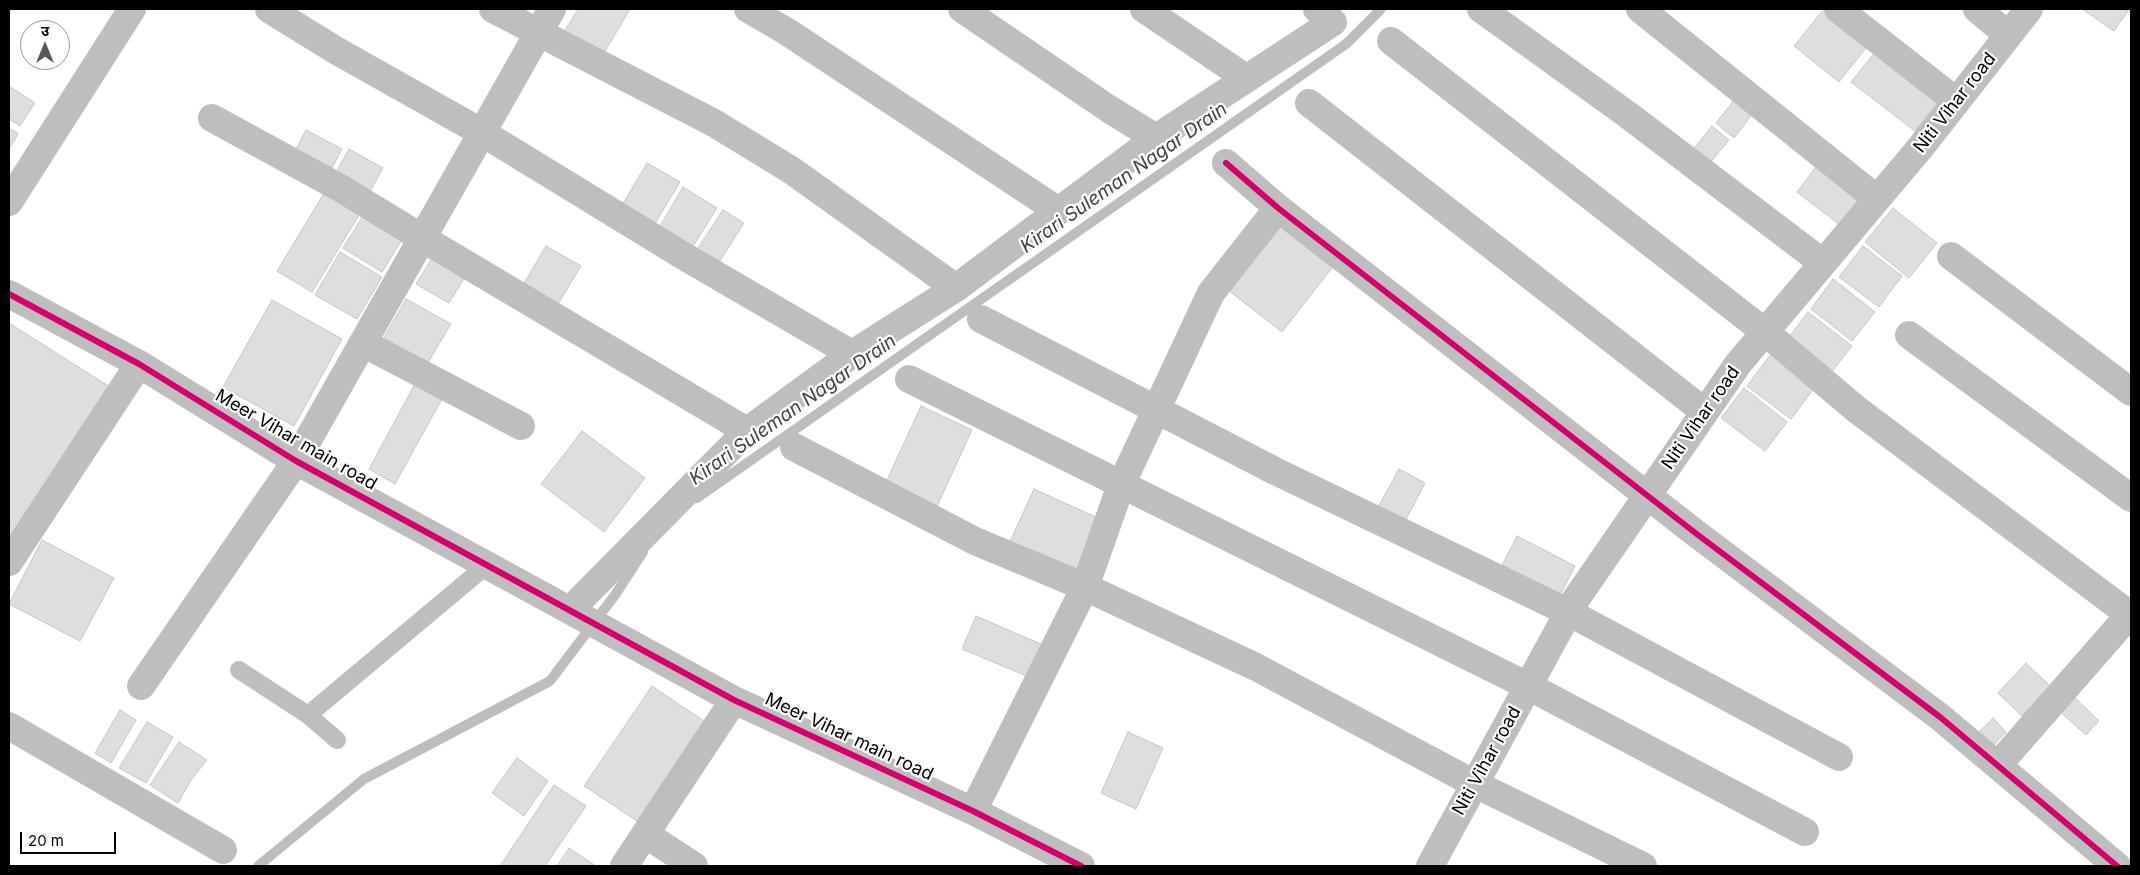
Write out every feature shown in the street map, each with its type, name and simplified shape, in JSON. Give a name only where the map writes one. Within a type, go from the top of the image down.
[{"type":"street","points":[[9,202],[132,9]]},
{"type":"street","points":[[269,9],[337,51],[481,132],[686,258],[852,354]]},
{"type":"street","points":[[494,9],[714,123],[791,170],[956,288]]},
{"type":"street","points":[[141,686],[296,461],[552,9]]},
{"type":"street","points":[[748,9],[795,36],[1057,210]]},
{"type":"street","points":[[962,9],[1109,109],[1156,138]]},
{"type":"street","points":[[1144,9],[1246,78]]},
{"type":"street","points":[[574,612],[747,431],[852,354],[956,288],[1057,210],[1156,138],[1333,22],[1317,9]]},
{"type":"street","points":[[1481,9],[1628,115],[1824,263]]},
{"type":"street","points":[[1640,9],[1877,199]]},
{"type":"street","points":[[1838,9],[1956,101]]},
{"type":"street","points":[[1977,9],[2008,35]]},
{"type":"street","name":"Niti Vihar road","points":[[1430,866],[1568,612],[1738,364],[1877,199],[2029,9]]},
{"type":"street","points":[[1391,41],[1766,332],[1856,409],[2130,614],[1998,765]]},
{"type":"street","points":[[1310,103],[1705,412]]},
{"type":"street","points":[[212,118],[342,189],[747,431]]},
{"type":"street","points":[[1226,163],[1278,208],[1698,536],[1940,717],[2116,866]]},
{"type":"street","points":[[973,811],[1086,587],[1121,485],[1211,293],[1278,208]]},
{"type":"street","points":[[1951,256],[2131,392]]},
{"type":"street","name":"Meer Vihar main road","points":[[9,294],[139,364],[296,461],[734,700],[973,811],[1081,866]]},
{"type":"street","points":[[981,319],[1275,471],[1568,612],[1839,757]]},
{"type":"street","points":[[1909,335],[2131,498]]},
{"type":"street","points":[[362,343],[521,426]]},
{"type":"street","points":[[9,562],[139,364]]},
{"type":"street","points":[[909,379],[1528,686],[1805,832]]},
{"type":"street","points":[[794,447],[975,541],[1086,587],[1256,667],[1475,784],[1643,866]]},
{"type":"street","points":[[624,866],[734,700]]},
{"type":"street","points":[[9,726],[223,850]]},
{"type":"street","points":[[646,834],[694,866]]},
{"type":"lane","points":[[308,715],[487,565]]},
{"type":"lane","points":[[238,670],[308,715],[337,740]]},
{"type":"building","points":[[578,9],[630,9],[603,55],[564,32]]},
{"type":"building","points":[[1824,9],[1870,43],[1839,82],[1794,46]]},
{"type":"building","points":[[2082,9],[2125,9],[2128,11],[2114,31]]},
{"type":"building","points":[[1876,51],[1939,100],[1915,131],[1851,82]]},
{"type":"building","points":[[9,86],[35,103],[20,126],[9,119]]},
{"type":"building","points":[[1739,94],[1757,108],[1734,138],[1716,123]]},
{"type":"building","points":[[1712,126],[1729,140],[1705,169],[1688,156]]},
{"type":"building","points":[[9,128],[18,134],[9,149]]},
{"type":"building","points":[[306,130],[342,149],[330,172],[294,153]]},
{"type":"building","points":[[349,149],[383,168],[369,193],[335,174]]},
{"type":"building","points":[[647,163],[680,182],[654,225],[622,205]]},
{"type":"building","points":[[1818,164],[1862,197],[1840,225],[1797,192]]},
{"type":"building","points":[[683,187],[717,208],[692,248],[659,228]]},
{"type":"building","points":[[326,190],[361,212],[312,292],[277,271]]},
{"type":"building","points":[[1893,208],[1937,243],[1909,278],[1865,242]]},
{"type":"building","points":[[723,210],[744,223],[718,264],[696,251]]},
{"type":"building","points":[[364,214],[403,238],[382,272],[343,248]]},
{"type":"building","points":[[1282,222],[1335,264],[1282,332],[1228,290]]},
{"type":"building","points":[[546,246],[581,266],[558,304],[523,285]]},
{"type":"building","points":[[1863,246],[1902,276],[1879,307],[1839,277]]},
{"type":"building","points":[[340,252],[382,277],[357,319],[315,295]]},
{"type":"building","points":[[434,255],[467,274],[449,303],[416,284]]},
{"type":"building","points":[[1833,279],[1875,312],[1852,341],[1811,309]]},
{"type":"building","points":[[406,299],[451,324],[426,366],[382,341]]},
{"type":"building","points":[[272,300],[342,339],[294,426],[223,387]]},
{"type":"building","points":[[1808,312],[1852,346],[1827,378],[1783,345]]},
{"type":"building","points":[[9,323],[110,387],[9,541]]},
{"type":"building","points":[[1771,354],[1815,387],[1791,419],[1747,386]]},
{"type":"building","points":[[416,382],[443,397],[395,484],[369,469]]},
{"type":"building","points":[[1744,388],[1787,422],[1765,451],[1721,418]]},
{"type":"building","points":[[921,406],[972,430],[933,515],[882,491]]},
{"type":"building","points":[[582,431],[645,478],[604,532],[541,484]]},
{"type":"building","points":[[1399,469],[1425,483],[1403,525],[1376,511]]},
{"type":"building","points":[[1034,489],[1100,519],[1073,578],[1007,548]]},
{"type":"building","points":[[1517,536],[1575,566],[1556,603],[1498,573]]},
{"type":"building","points":[[42,540],[114,578],[80,641],[9,604]]},
{"type":"building","points":[[976,616],[1043,645],[1029,677],[962,649]]},
{"type":"building","points":[[2026,663],[2050,686],[2022,716],[1998,693]]},
{"type":"building","points":[[652,686],[704,721],[637,821],[584,786]]},
{"type":"building","points":[[2071,694],[2099,721],[2086,735],[2057,709]]},
{"type":"building","points":[[120,710],[136,720],[111,763],[95,753]]},
{"type":"building","points":[[1993,718],[2006,732],[1991,748],[1977,734]]},
{"type":"building","points":[[147,722],[173,737],[146,783],[119,768]]},
{"type":"building","points":[[1128,732],[1163,748],[1136,809],[1101,793]]},
{"type":"building","points":[[179,742],[207,760],[191,780],[178,803],[150,785]]},
{"type":"building","points":[[517,758],[548,781],[524,816],[492,793]]},
{"type":"building","points":[[554,785],[586,806],[545,866],[500,866]]},
{"type":"building","points":[[569,848],[596,866],[557,866]]},
{"type":"waterway","name":"Kirari Suleman Nagar Drain","points":[[697,498],[1346,44],[1381,9]]},
{"type":"waterway","name":"Kirari Suleman Nagar Drain","points":[[258,866],[364,779],[550,681],[615,595],[643,552]]},
{"type":"cycle path","points":[[1226,163],[1278,208],[1698,535],[1940,717],[2117,866]]},
{"type":"cycle path","points":[[9,294],[139,364],[296,461],[734,700],[973,811],[1081,866]]}]
